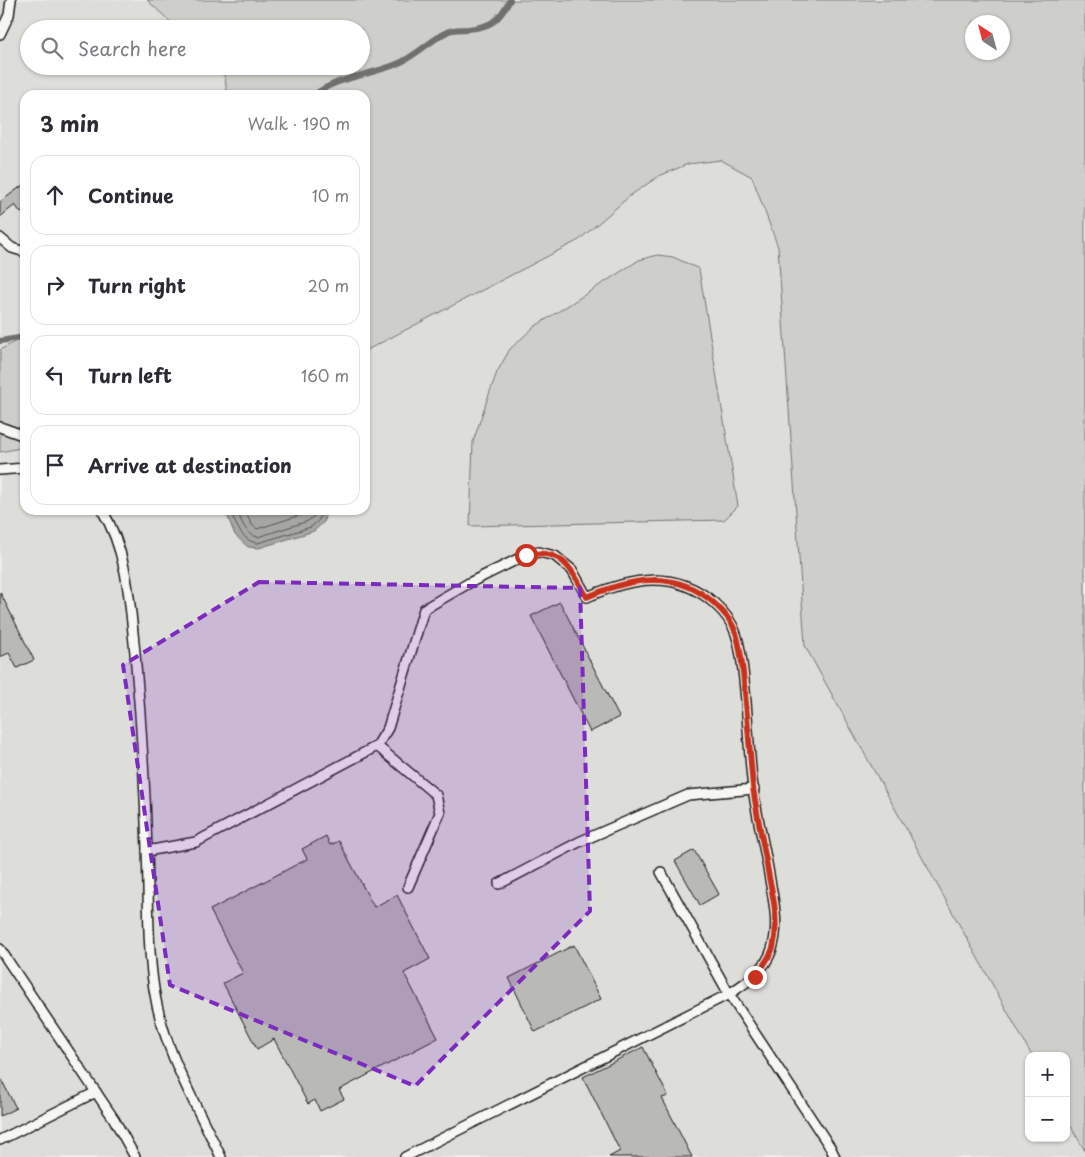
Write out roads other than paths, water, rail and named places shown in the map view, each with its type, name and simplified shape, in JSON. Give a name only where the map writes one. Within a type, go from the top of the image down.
[{"type":"lane","points":[[0,34],[9,15],[11,0]]},
{"type":"lane","points":[[0,238],[12,248],[20,250]]},
{"type":"lane","points":[[0,427],[20,434]]},
{"type":"lane","points":[[0,470],[20,468]]},
{"type":"lane","points":[[104,515],[116,538],[125,568],[131,617],[143,739],[150,947],[154,990],[164,1031],[182,1076],[221,1157]]},
{"type":"lane","points":[[147,851],[196,842],[377,746],[388,728],[424,609],[469,583],[526,555],[539,552],[555,556],[572,570],[587,597],[610,587],[657,579],[673,581],[691,587],[725,613],[736,632],[742,656],[754,789],[776,911],[776,933],[767,961],[755,977],[729,994],[404,1157]]},
{"type":"lane","points":[[377,746],[436,796],[440,813],[408,887]]},
{"type":"lane","points":[[499,884],[579,842],[688,795],[754,789]]},
{"type":"lane","points":[[661,872],[729,994],[835,1157]]},
{"type":"lane","points":[[0,949],[114,1118],[135,1157]]},
{"type":"lane","points":[[0,1140],[96,1092]]},
{"type":"water","points":[[227,515],[325,515],[324,522],[314,531],[259,548],[248,547],[235,535]]},
{"type":"waterway","points":[[370,73],[397,64],[449,31],[476,28],[489,24],[502,13],[510,0]]},
{"type":"waterway","points":[[322,90],[333,84],[362,75]]},
{"type":"waterway","points":[[0,341],[20,338]]}]
